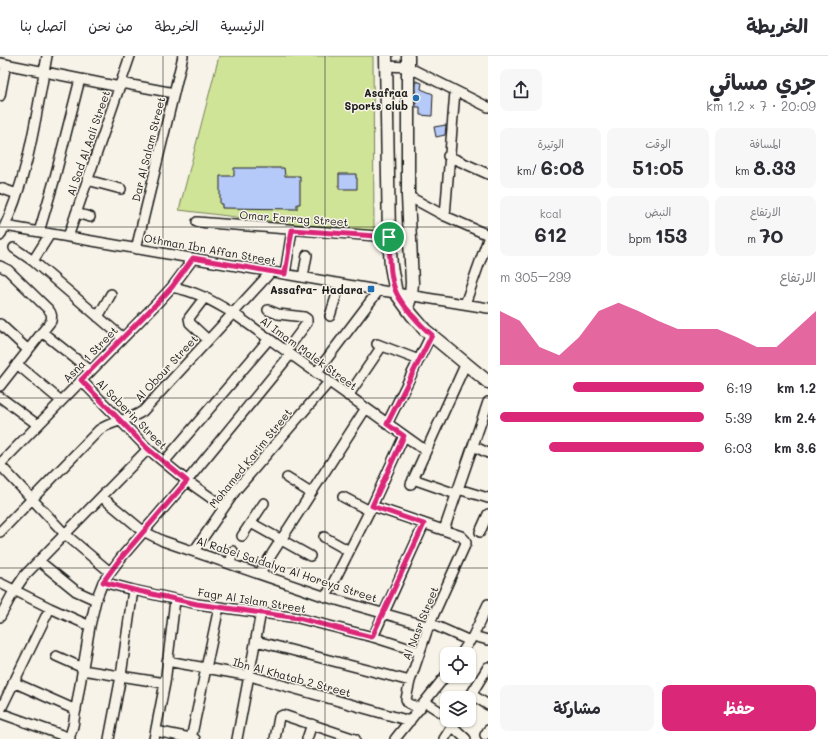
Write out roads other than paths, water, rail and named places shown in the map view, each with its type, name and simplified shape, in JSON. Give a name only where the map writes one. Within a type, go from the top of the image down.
[{"type":"street","points":[[0,236],[17,194],[32,135],[47,56]]},
{"type":"street","name":"Al Sad Al Aali Street","points":[[68,237],[130,56]]},
{"type":"street","name":"Dar Al Salam Street","points":[[136,249],[183,56]]},
{"type":"street","points":[[488,107],[455,91],[408,61],[386,61],[389,237],[391,266],[396,293],[419,323],[488,382]]},
{"type":"street","points":[[407,308],[411,295],[412,283],[408,196],[408,61]]},
{"type":"street","points":[[0,96],[3,64],[80,79],[174,93]]},
{"type":"street","points":[[39,232],[54,181],[80,79]]},
{"type":"street","points":[[444,216],[448,156],[455,91]]},
{"type":"street","points":[[448,156],[488,174]]},
{"type":"street","points":[[88,180],[121,189]]},
{"type":"street","points":[[0,188],[17,194]]},
{"type":"street","points":[[408,196],[444,216],[488,235]]},
{"type":"street","points":[[76,213],[90,217]]},
{"type":"street","name":"Omar Farrag Street","points":[[197,222],[389,237]]},
{"type":"street","name":"Othman Ibn Affan Street","points":[[5,226],[488,308]]},
{"type":"street","points":[[285,274],[292,230]]},
{"type":"street","points":[[33,260],[50,234]]},
{"type":"street","points":[[465,304],[488,239]]},
{"type":"street","points":[[14,248],[33,260],[122,338]]},
{"type":"street","points":[[303,277],[307,255]]},
{"type":"street","name":"Asna 1 Street","points":[[0,464],[172,287],[193,258]]},
{"type":"street","points":[[0,266],[8,270],[52,314],[51,321],[17,364],[2,380]]},
{"type":"street","name":"Al Obour Street","points":[[0,532],[99,430],[109,424],[132,418],[143,411],[271,272]]},
{"type":"street","points":[[330,316],[340,284]]},
{"type":"street","name":"Al Imam Malek Street","points":[[172,287],[195,292],[233,313],[426,451]]},
{"type":"street","points":[[316,373],[379,290]]},
{"type":"street","points":[[98,317],[111,294]]},
{"type":"street","points":[[205,297],[189,318],[190,323],[208,340]]},
{"type":"street","points":[[50,608],[13,682],[0,712],[69,738],[76,710],[90,626],[96,600],[103,582],[143,531],[187,481],[288,353],[307,323],[307,319],[268,310]]},
{"type":"street","points":[[0,324],[28,350]]},
{"type":"street","points":[[42,332],[91,371]]},
{"type":"street","points":[[387,424],[432,335]]},
{"type":"street","points":[[164,462],[269,339]]},
{"type":"street","points":[[348,396],[380,345],[419,360]]},
{"type":"street","points":[[466,363],[412,481],[488,498]]},
{"type":"street","points":[[17,364],[61,401]]},
{"type":"street","name":"Al Saberin Street","points":[[81,380],[120,422],[148,449],[187,481],[224,507]]},
{"type":"street","name":"Mohamed Karim Street","points":[[194,551],[249,474],[329,382]]},
{"type":"street","points":[[0,397],[38,425]]},
{"type":"street","points":[[343,497],[371,508],[444,530],[488,402]]},
{"type":"street","points":[[259,574],[366,408]]},
{"type":"street","points":[[326,597],[371,508],[404,436]]},
{"type":"street","points":[[473,446],[488,452]]},
{"type":"street","points":[[0,617],[14,591],[25,575],[148,449]]},
{"type":"street","points":[[0,464],[65,534],[110,572]]},
{"type":"street","points":[[287,478],[311,493]]},
{"type":"street","name":"Al Rabei Saidalya Al Horeya Street","points":[[102,497],[143,531],[163,541],[326,597],[424,625],[434,625],[471,638],[488,640]]},
{"type":"street","points":[[242,536],[264,503]]},
{"type":"street","points":[[480,532],[488,514]]},
{"type":"street","points":[[251,523],[310,556]]},
{"type":"street","points":[[372,637],[424,524]]},
{"type":"street","name":"Al Nasr Street","points":[[423,705],[407,701],[406,696],[410,681],[429,625],[466,546],[465,540],[461,536],[444,530]]},
{"type":"street","points":[[324,537],[349,550]]},
{"type":"street","points":[[230,564],[233,551]]},
{"type":"street","points":[[39,561],[76,591],[96,600]]},
{"type":"street","name":"Fagr Al Islam Street","points":[[103,582],[175,600],[298,618],[372,637],[420,652]]},
{"type":"street","points":[[0,583],[90,626]]},
{"type":"street","points":[[109,739],[121,676],[134,590]]},
{"type":"street","points":[[175,600],[165,683],[155,735],[192,739],[219,607]]},
{"type":"street","points":[[465,647],[488,604]]},
{"type":"street","points":[[237,739],[261,612]]},
{"type":"street","points":[[256,641],[410,681]]},
{"type":"street","points":[[56,656],[83,669],[165,683]]},
{"type":"street","name":"Ibn Al Khatab 2 Street","points":[[167,661],[250,676],[410,721]]},
{"type":"street","points":[[473,691],[488,668]]},
{"type":"street","points":[[13,682],[76,710]]},
{"type":"street","points":[[399,738],[410,721],[440,683]]},
{"type":"street","points":[[476,699],[488,705]]},
{"type":"street","points":[[423,705],[440,713]]},
{"type":"street","points":[[275,739],[279,717],[282,715],[312,724],[349,738]]},
{"type":"street","points":[[307,739],[312,724]]},
{"type":"street","points":[[444,739],[451,727]]},
{"type":"street","points":[[458,727],[466,739]]},
{"type":"place","name":"Asafraa Sports club","points":[[416,98]]},
{"type":"place","name":"Assafra- Hadara","points":[[371,289]]}]
